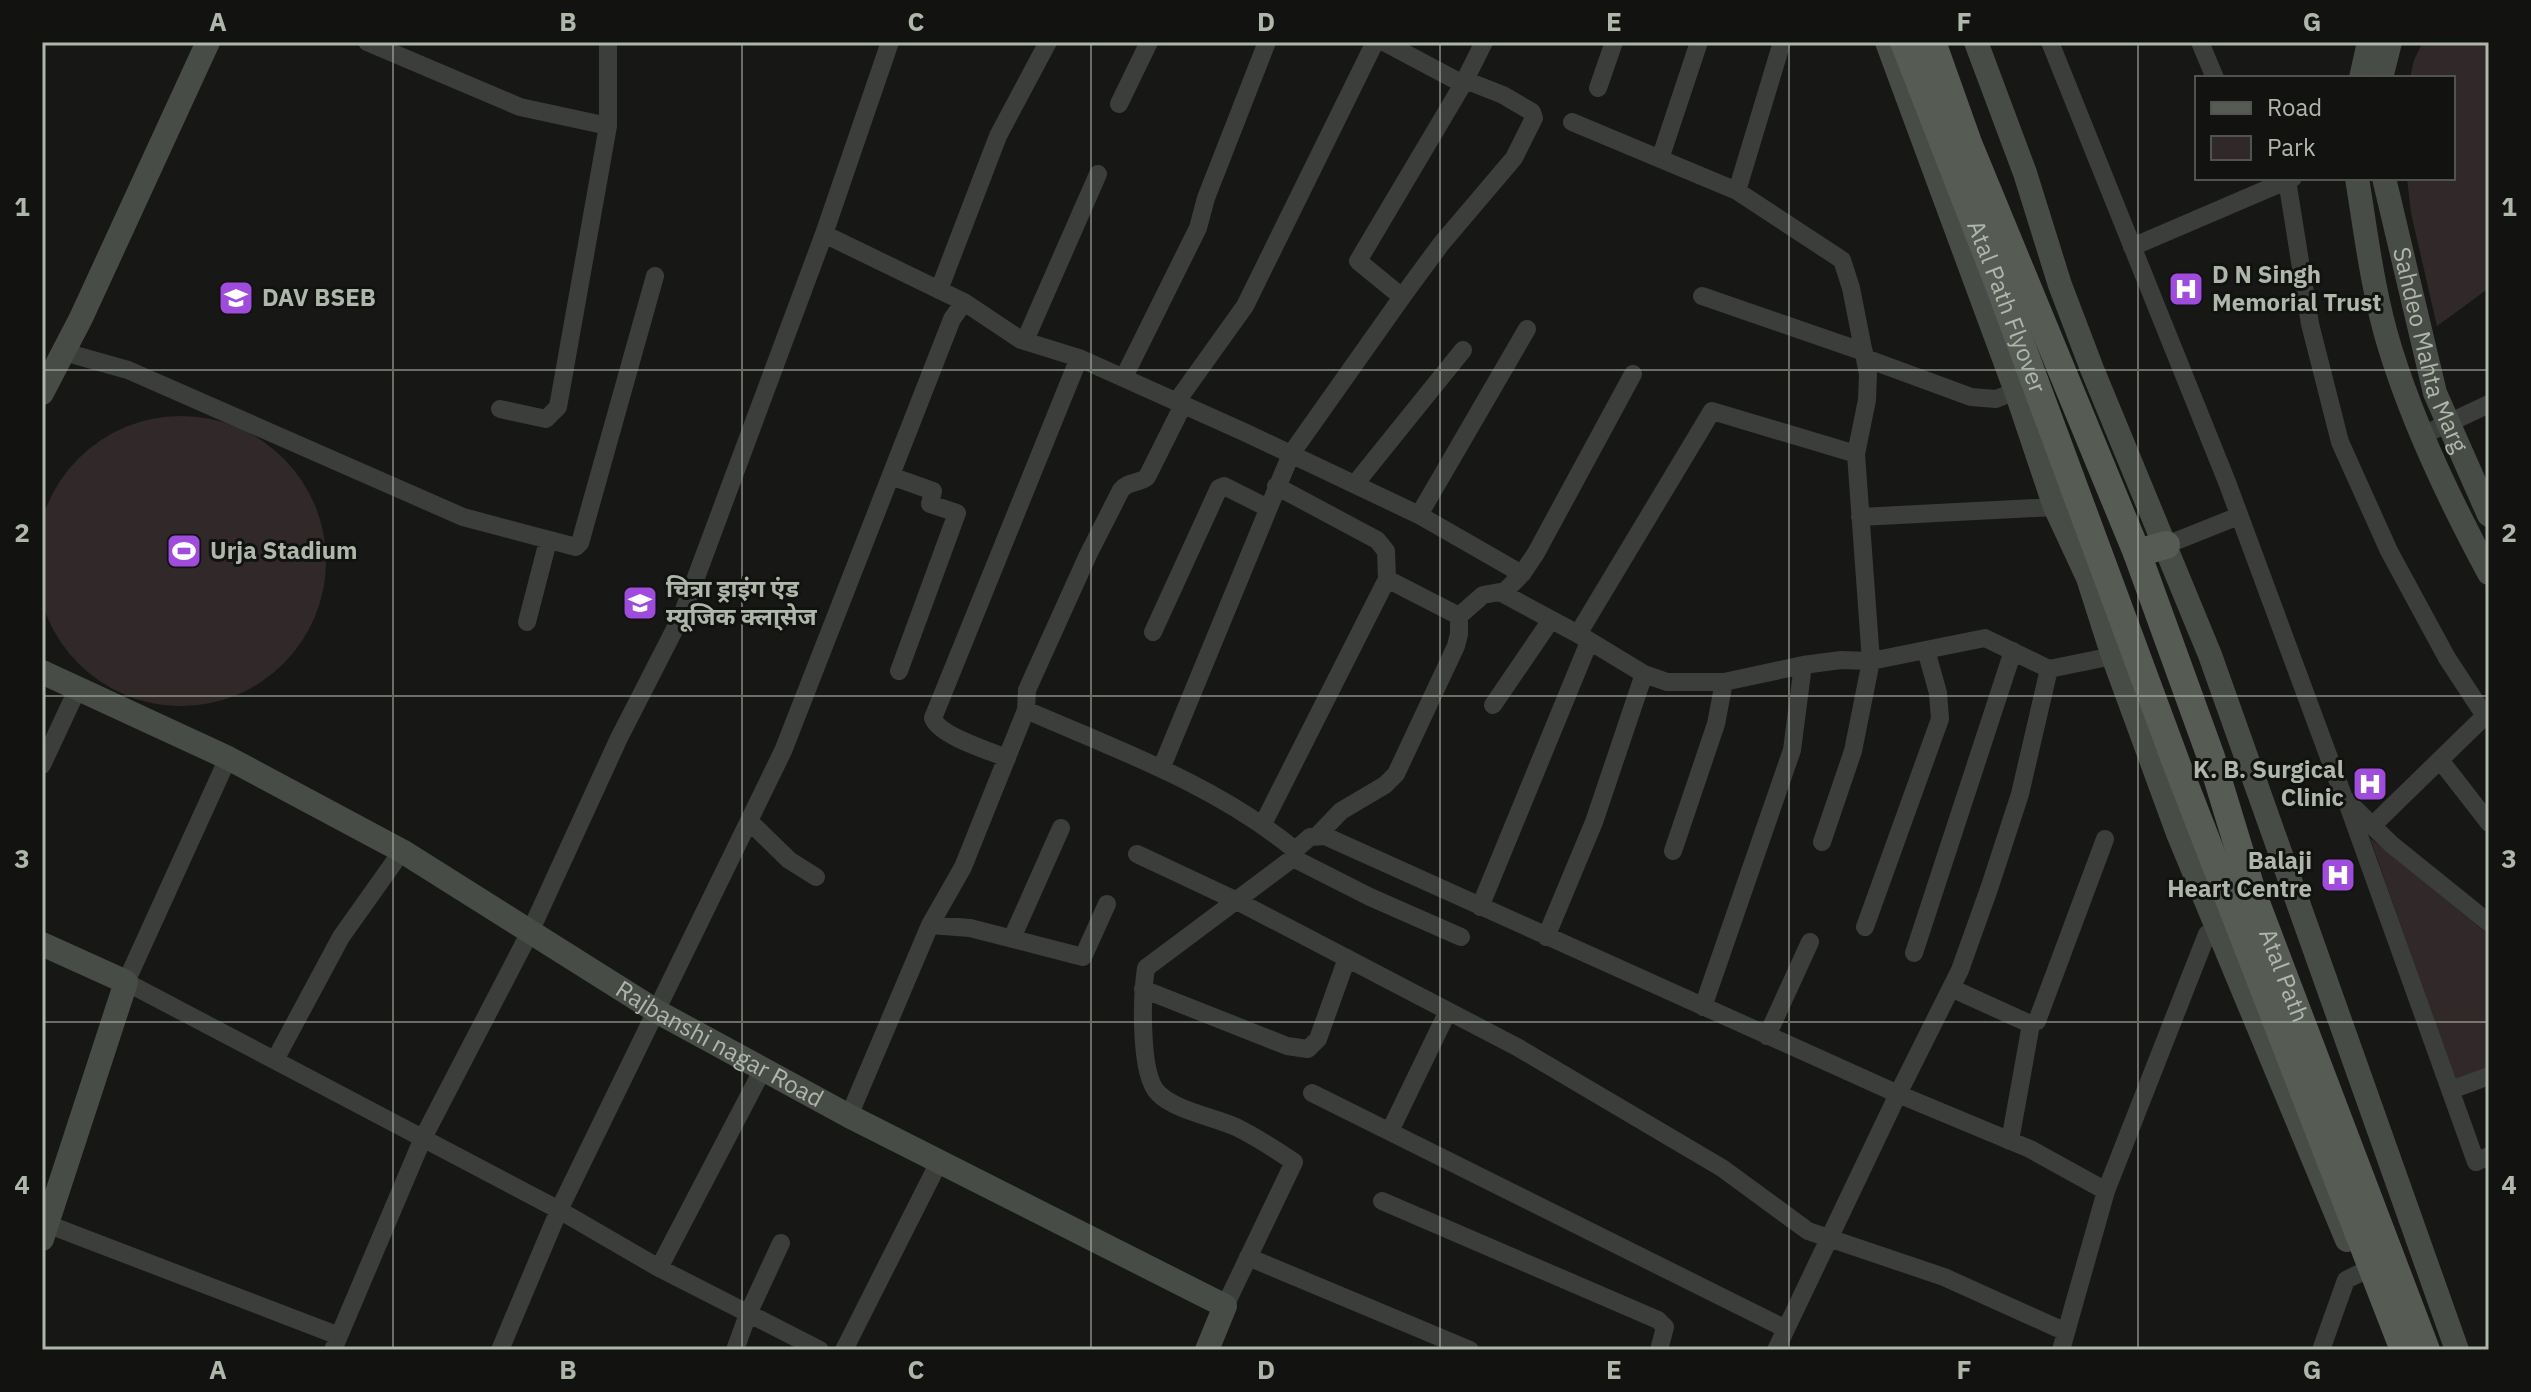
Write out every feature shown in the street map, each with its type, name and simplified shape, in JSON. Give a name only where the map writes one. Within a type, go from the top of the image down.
[{"type":"main road","name":"Atal Path Flyover","points":[[1904,42],[1999,285],[2097,576]]},
{"type":"main road","name":"Atal Path Flyover","points":[[1932,42],[1968,143],[2137,553]]},
{"type":"main road","points":[[2137,553],[2166,545]]},
{"type":"main road","name":"Atal Path","points":[[2137,553],[2211,757],[2253,895],[2426,1350]]},
{"type":"main road","name":"Atal Path","points":[[2097,576],[2404,1350]]},
{"type":"street","points":[[42,393],[208,42]]},
{"type":"street","points":[[367,42],[520,107],[608,126]]},
{"type":"street","points":[[500,409],[546,419],[558,407],[608,126],[608,42]]},
{"type":"street","points":[[228,758],[126,982],[45,1232],[336,1343],[423,1138],[530,932],[619,738],[682,615],[824,234],[890,42]]},
{"type":"street","points":[[939,290],[998,136],[1048,42]]},
{"type":"street","points":[[1119,104],[1149,42]]},
{"type":"street","points":[[1124,377],[1198,228],[1206,198],[1267,42]]},
{"type":"street","points":[[849,1116],[930,925],[963,867],[1026,710],[1027,690],[1088,555],[1121,490],[1147,477],[1178,410],[1245,306],[1375,42]]},
{"type":"street","points":[[1161,769],[1283,470],[1441,244],[1514,158],[1534,118],[1532,112],[1503,95],[1384,42]]},
{"type":"street","points":[[1402,297],[1358,261],[1484,42]]},
{"type":"street","points":[[1598,88],[1614,42]]},
{"type":"street","points":[[1660,159],[1699,42]]},
{"type":"street","points":[[1737,191],[1782,42]]},
{"type":"street","points":[[1887,42],[2016,391],[2055,507],[2097,576],[2113,656],[2179,836],[2220,930],[2389,1350]]},
{"type":"street","points":[[1976,42],[2025,173],[2076,327],[2210,655],[2457,1350]]},
{"type":"street","points":[[2050,42],[2239,516],[2347,802],[2476,1162],[2489,1156]]},
{"type":"street","points":[[2200,42],[2214,76]]},
{"type":"street","points":[[2361,76],[2369,42]]},
{"type":"street","points":[[2382,76],[2390,42]]},
{"type":"street","points":[[1572,122],[1737,191],[1842,260],[1865,355],[1867,400],[1856,454],[1871,661],[1853,751],[1822,842]]},
{"type":"street","points":[[1021,340],[1027,336],[1098,174]]},
{"type":"street","points":[[2132,247],[2259,185],[2285,180]]},
{"type":"street","points":[[2290,180],[2310,324],[2340,442],[2389,551],[2447,658],[2487,714],[2372,826]]},
{"type":"street","name":"Sahdeo Mahta Marg","points":[[2357,180],[2389,347],[2456,511],[2489,573]]},
{"type":"street","name":"Sahdeo Mahta Marg","points":[[2384,180],[2435,393],[2489,515]]},
{"type":"street","points":[[824,234],[939,290],[959,310],[1021,340],[1076,364],[1124,377],[1283,470],[1377,540],[1386,551],[1387,579],[1263,824]]},
{"type":"street","points":[[64,352],[128,370],[463,517],[576,547],[580,543],[655,276]]},
{"type":"street","points":[[1702,296],[1971,397],[1996,399],[2016,391]]},
{"type":"street","points":[[500,1350],[559,1210],[783,751],[959,310]]},
{"type":"street","points":[[1419,515],[1527,329]]},
{"type":"street","points":[[1355,484],[1463,350]]},
{"type":"street","points":[[1007,758],[945,731],[934,723],[933,718],[1076,364]]},
{"type":"street","points":[[1207,1350],[1294,1162],[1236,1128],[1169,1102],[1156,1092],[1147,1064],[1143,989],[1146,968],[1237,901],[1310,837],[1319,834],[1341,811],[1385,785],[1401,766],[1456,646],[1459,616],[1483,595],[1511,585],[1633,374]]},
{"type":"street","points":[[2423,435],[2489,404]]},
{"type":"street","points":[[1480,907],[1584,630],[1712,411],[1856,454]]},
{"type":"street","points":[[1283,470],[1355,484],[1419,515],[1511,585],[1551,620],[1584,630],[1644,674],[1667,682],[1724,682],[1803,665],[1841,660],[1871,661],[1985,638],[2049,669],[2113,656]]},
{"type":"street","points":[[891,476],[933,491],[930,504],[957,513],[899,671]]},
{"type":"street","points":[[1153,632],[1219,488],[1233,488],[1268,508]]},
{"type":"street","points":[[1860,517],[2055,507]]},
{"type":"street","points":[[2166,545],[2239,516]]},
{"type":"street","points":[[527,622],[548,541]]},
{"type":"street","points":[[1387,579],[1459,616]]},
{"type":"street","points":[[1493,705],[1551,620]]},
{"type":"street","points":[[1865,927],[1940,719],[1938,693],[1926,650]]},
{"type":"street","points":[[1914,953],[2013,651]]},
{"type":"street","points":[[1703,1007],[1792,750],[1803,665]]},
{"type":"street","points":[[1776,1350],[1951,988],[1985,900],[2020,794],[2049,669]]},
{"type":"street","name":"Rajbanshi nagar Road","points":[[42,672],[228,758],[402,851],[656,1011],[849,1116],[1225,1306]]},
{"type":"street","points":[[1546,937],[1594,822],[1644,674]]},
{"type":"street","points":[[1673,851],[1716,724],[1724,682]]},
{"type":"street","points":[[42,765],[77,690]]},
{"type":"street","points":[[1026,710],[1187,780],[1263,824],[1294,854],[1370,897],[1461,937]]},
{"type":"street","points":[[2440,760],[2489,823]]},
{"type":"street","points":[[2347,802],[2489,923]]},
{"type":"street","points":[[749,821],[789,860],[816,877]]},
{"type":"street","points":[[1012,938],[1061,828]]},
{"type":"street","points":[[1319,834],[1767,1036],[2030,1149],[2106,1191]]},
{"type":"street","points":[[2010,1141],[2031,1024],[2039,1018],[2105,839]]},
{"type":"street","points":[[275,1060],[341,937],[402,851]]},
{"type":"street","points":[[1137,854],[1237,901],[1517,1047],[1722,1168],[1808,1231],[1944,1277],[2064,1341],[2106,1191],[2207,934],[2220,930]]},
{"type":"street","points":[[930,925],[970,928],[1083,957],[1107,904]]},
{"type":"street","points":[[1767,1036],[1810,942]]},
{"type":"street","points":[[42,944],[126,982],[559,1210],[659,1268],[820,1350]]},
{"type":"street","points":[[1143,989],[1287,1046],[1308,1049],[1318,1039],[1347,958]]},
{"type":"street","points":[[1951,988],[2031,1024]]},
{"type":"street","points":[[1390,1131],[1448,1011]]},
{"type":"street","points":[[659,1268],[763,1069]]},
{"type":"street","points":[[2451,1090],[2489,1076]]},
{"type":"street","points":[[1312,1093],[1786,1329]]},
{"type":"street","points":[[844,1350],[939,1162]]},
{"type":"street","points":[[1382,1201],[1658,1320],[1665,1327],[1659,1350]]},
{"type":"street","points":[[735,1350],[781,1243]]},
{"type":"street","points":[[1248,1257],[1470,1350]]},
{"type":"street","points":[[2321,1350],[2346,1280],[2360,1273]]},
{"type":"green space","points":[[2423,42],[2489,42],[2489,288],[2437,326],[2411,213],[2407,180],[2455,180],[2455,76],[2410,76]]},
{"type":"green space","name":"Urja Stadium","points":[[195,416],[237,427],[262,440],[284,458],[302,480],[315,505],[324,533],[324,589],[315,617],[302,642],[284,664],[262,682],[237,695],[209,704],[167,706],[125,695],[100,682],[78,664],[60,642],[47,617],[38,589],[36,547],[47,505],[60,480],[78,458],[100,440],[125,427],[153,418]]},
{"type":"green space","points":[[2370,838],[2489,935],[2489,1070],[2456,1082]]},
{"type":"place","name":"D N Singh Memorial Trust","points":[[2186,289]]},
{"type":"place","name":"DAV BSEB","points":[[236,298]]},
{"type":"place","name":"Urja Stadium","points":[[184,551]]},
{"type":"place","name":"चित्रा ड्राइंग एंड म्यूजिक क्ला्सेज","points":[[640,603]]},
{"type":"place","name":"K. B. Surgical Clinic","points":[[2370,784]]},
{"type":"place","name":"Balaji Heart Centre","points":[[2338,875]]}]
